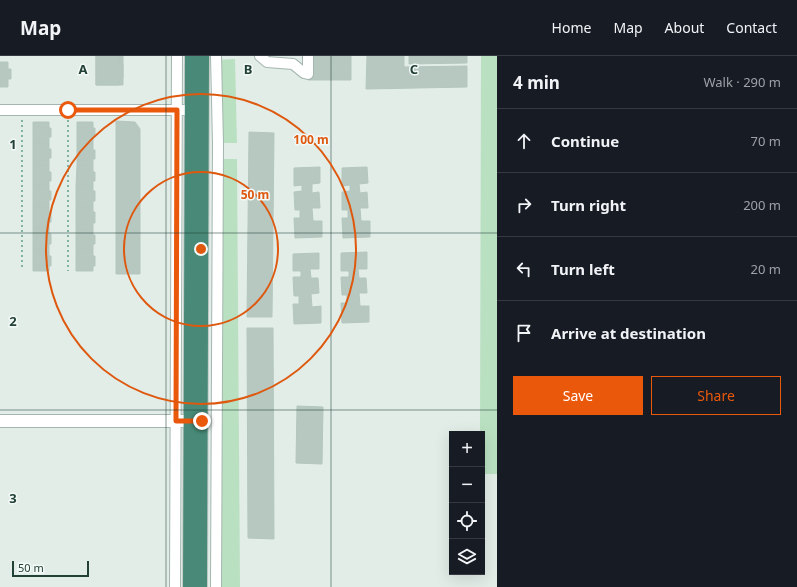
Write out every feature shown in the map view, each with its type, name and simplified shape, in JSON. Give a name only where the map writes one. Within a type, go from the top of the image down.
[{"type":"highway","points":[[191,56],[196,421],[201,587]]},
{"type":"highway","points":[[189,587],[196,421],[203,56]]},
{"type":"street","points":[[175,587],[177,56]]},
{"type":"street","points":[[216,56],[218,143],[216,587]]},
{"type":"street","points":[[260,56],[267,62],[293,64],[304,73],[308,74],[308,56]]},
{"type":"street","points":[[0,110],[191,110]]},
{"type":"street","points":[[0,421],[196,421]]},
{"type":"path","points":[[22,110],[22,269]]},
{"type":"path","points":[[68,110],[68,271]]},
{"type":"green space","points":[[481,56],[497,56],[497,474],[485,474],[485,431],[480,431]]},
{"type":"green space","points":[[235,59],[237,143],[218,143],[216,60]]},
{"type":"green space","points":[[218,159],[237,159],[240,587],[216,587]]},
{"type":"building","points":[[96,56],[119,56],[119,64],[123,64],[123,78],[119,78],[119,85],[96,85]]},
{"type":"building","points":[[96,56],[123,56],[123,85],[96,85]]},
{"type":"building","points":[[308,56],[351,56],[351,80],[308,80]]},
{"type":"building","points":[[367,56],[404,56],[404,67],[467,66],[467,87],[366,89]]},
{"type":"building","points":[[409,56],[467,56],[467,63],[409,64]]},
{"type":"building","points":[[0,62],[8,62],[8,69],[11,69],[11,79],[8,79],[8,87],[0,87]]},
{"type":"building","points":[[116,121],[135,122],[140,129],[140,274],[116,274]]},
{"type":"building","points":[[33,122],[49,122],[51,137],[49,137],[49,143],[33,143]]},
{"type":"building","points":[[77,122],[93,122],[95,137],[93,137],[93,144],[77,144]]},
{"type":"building","points":[[249,132],[274,133],[272,317],[247,317]]},
{"type":"building","points":[[33,143],[49,143],[51,158],[49,158],[49,165],[33,165]]},
{"type":"building","points":[[77,144],[93,144],[95,159],[93,159],[93,165],[77,165]]},
{"type":"building","points":[[33,165],[49,165],[51,181],[49,181],[49,186],[33,186]]},
{"type":"building","points":[[77,165],[93,165],[95,181],[93,181],[93,186],[76,186]]},
{"type":"building","points":[[320,167],[320,183],[312,184],[312,193],[319,192],[320,208],[312,208],[313,221],[322,221],[322,237],[295,238],[294,218],[300,218],[300,210],[295,210],[294,192],[302,191],[302,185],[294,186],[294,168]]},
{"type":"building","points":[[367,167],[368,183],[359,184],[360,193],[367,192],[368,208],[360,208],[361,221],[370,221],[370,237],[343,238],[342,218],[348,218],[348,210],[342,210],[342,192],[350,191],[350,185],[342,186],[342,168]]},
{"type":"building","points":[[33,186],[49,186],[49,191],[51,191],[51,200],[49,200],[49,207],[33,207]]},
{"type":"building","points":[[76,186],[93,186],[93,191],[95,191],[95,201],[93,201],[93,207],[76,207]]},
{"type":"building","points":[[33,207],[49,207],[49,212],[51,212],[51,222],[49,222],[49,228],[33,228]]},
{"type":"building","points":[[76,207],[93,207],[93,212],[95,212],[95,223],[93,223],[93,229],[76,229]]},
{"type":"building","points":[[33,228],[49,228],[49,234],[51,234],[51,244],[49,244],[49,250],[33,250]]},
{"type":"building","points":[[76,229],[93,229],[95,244],[93,244],[93,250],[76,250]]},
{"type":"building","points":[[33,250],[49,250],[49,256],[51,256],[51,266],[49,266],[49,271],[33,271]]},
{"type":"building","points":[[76,250],[93,250],[93,256],[95,256],[95,266],[93,266],[93,271],[76,271]]},
{"type":"building","points":[[367,252],[367,269],[358,269],[359,278],[366,278],[367,293],[359,293],[360,306],[369,306],[369,322],[342,323],[341,303],[347,303],[347,295],[342,295],[341,277],[349,277],[349,271],[341,271],[341,253]]},
{"type":"building","points":[[319,253],[319,269],[310,269],[311,278],[318,278],[319,293],[311,294],[312,307],[321,306],[321,323],[294,324],[293,304],[299,304],[299,296],[294,296],[293,277],[301,277],[301,271],[293,271],[293,254]]},
{"type":"building","points":[[247,328],[273,328],[274,539],[248,538]]},
{"type":"building","points":[[297,406],[323,407],[322,464],[296,463]]},
{"type":"route","points":[[68,110],[177,110],[176,421],[202,421]]}]
